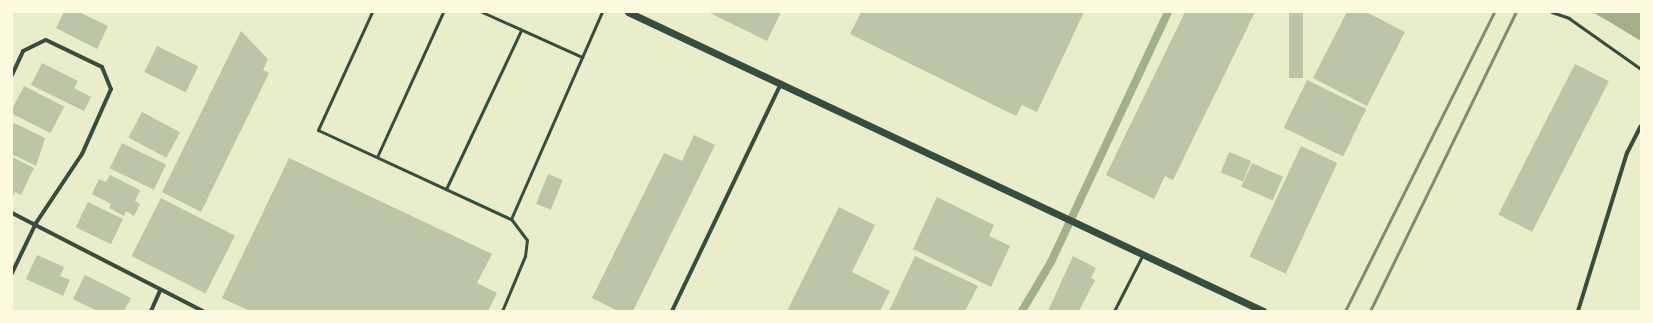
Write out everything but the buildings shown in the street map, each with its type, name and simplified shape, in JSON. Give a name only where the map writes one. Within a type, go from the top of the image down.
[{"type":"street","points":[[628,12],[1263,311]]},
{"type":"street","points":[[12,75],[23,51],[46,40],[102,67],[111,90],[82,154],[36,224],[12,273]]},
{"type":"street","points":[[672,311],[781,83]]},
{"type":"street","points":[[1578,311],[1627,153],[1641,126]]},
{"type":"street","points":[[12,213],[36,224],[160,291],[203,311]]},
{"type":"street","points":[[151,311],[160,291]]},
{"type":"lane","points":[[372,12],[318,130],[511,219],[527,240],[525,256],[502,311]]},
{"type":"lane","points":[[377,157],[443,12]]},
{"type":"lane","points":[[482,12],[582,57]]},
{"type":"lane","points":[[511,219],[602,12]]},
{"type":"lane","points":[[446,189],[521,30]]},
{"type":"lane","points":[[1114,311],[1143,254]]},
{"type":"path","points":[[1552,12],[1569,18],[1641,69]]},
{"type":"shaded area","points":[[1592,12],[1641,12],[1641,41],[1608,21]]},
{"type":"waterway","points":[[1022,311],[1051,262],[1168,12]]},
{"type":"railway","points":[[1345,311],[1494,12]]},
{"type":"railway","points":[[1370,311],[1516,12]]}]
